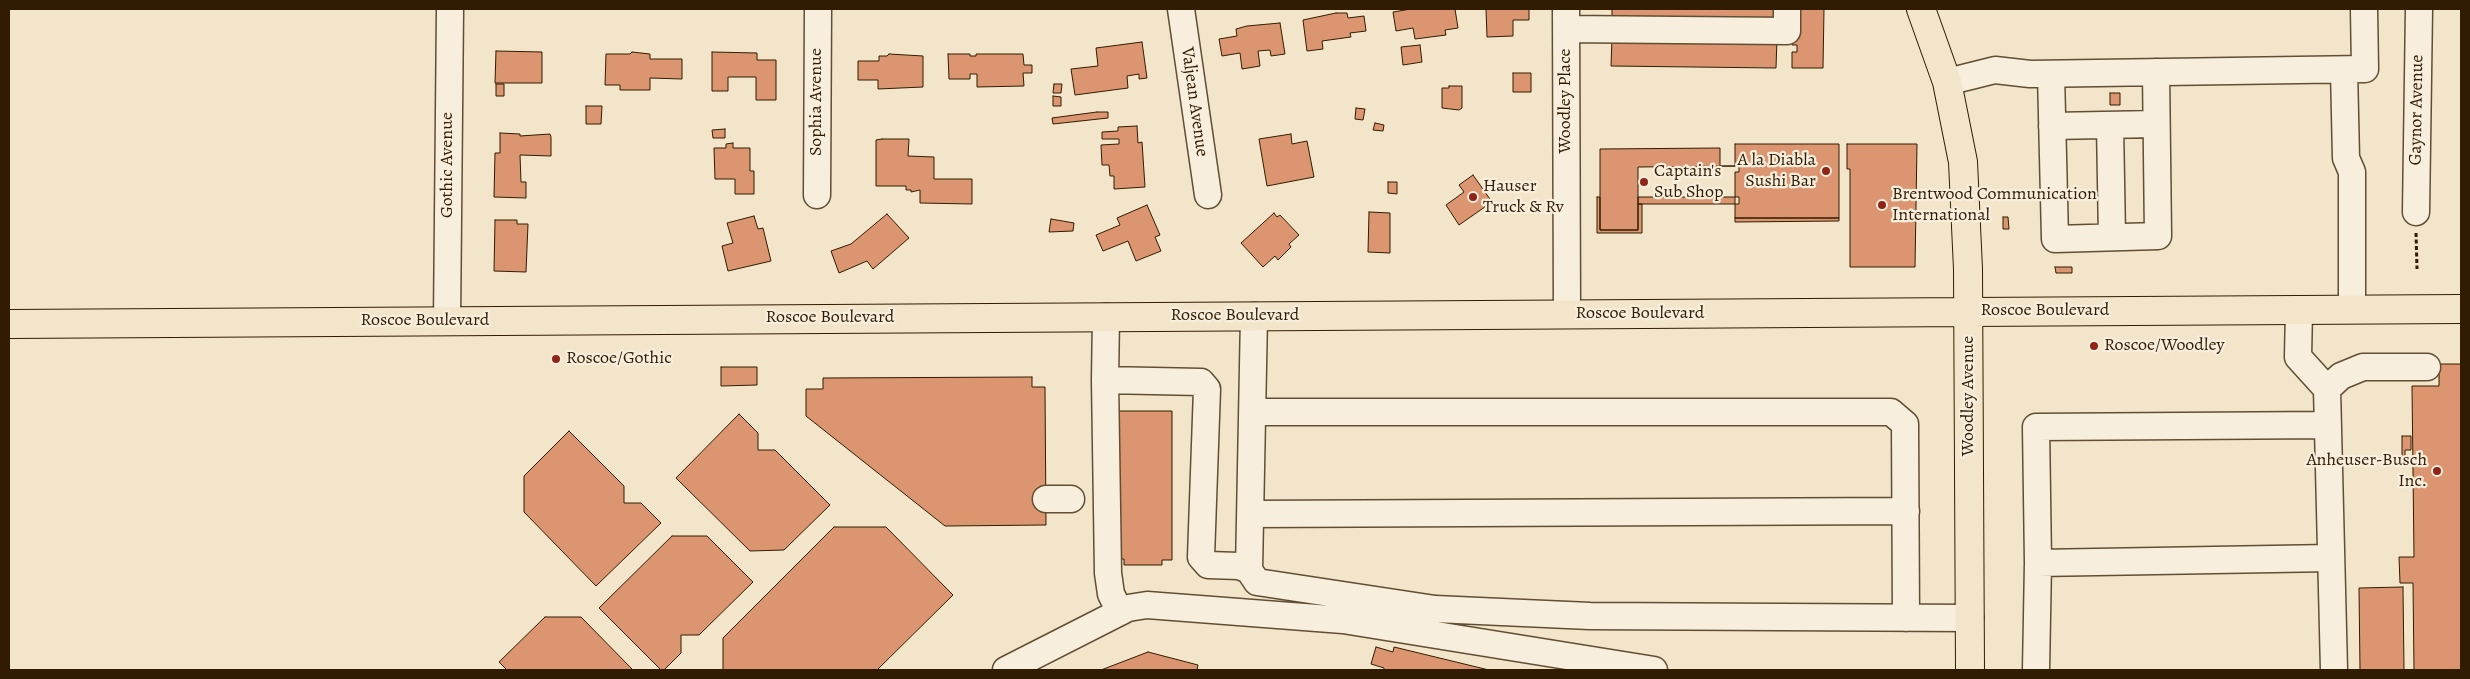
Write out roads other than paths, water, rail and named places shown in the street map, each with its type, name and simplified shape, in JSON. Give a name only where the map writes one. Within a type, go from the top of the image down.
[{"type":"main road","name":"Woodley Avenue","points":[[1921,9],[1947,82],[1963,162],[1967,218],[1969,311],[1970,670]]},
{"type":"main road","name":"Roscoe Boulevard","points":[[9,324],[2461,309]]},
{"type":"street","name":"Gothic Avenue","points":[[447,321],[450,9]]},
{"type":"street","name":"Sophia Avenue","points":[[816,195],[818,9]]},
{"type":"street","name":"Valjean Avenue","points":[[1181,9],[1208,196]]},
{"type":"street","points":[[1566,19],[1787,31],[1787,9]]},
{"type":"street","points":[[1947,82],[1995,70],[2030,74],[2365,70],[2364,9]]},
{"type":"street","name":"Gaynor Avenue","points":[[2416,212],[2419,9]]},
{"type":"street","name":"Woodley Place","points":[[1566,19],[1567,314]]},
{"type":"street","points":[[2344,70],[2346,158],[2352,172],[2352,309]]},
{"type":"street","points":[[2051,74],[2055,239],[2112,238],[2158,236],[2156,72]]},
{"type":"street","points":[[2052,126],[2156,124]]},
{"type":"street","points":[[2110,125],[2112,238]]},
{"type":"street","points":[[2299,310],[2298,357],[2327,389],[2334,670]]},
{"type":"street","points":[[1106,316],[1108,573],[1111,594],[1120,612]]},
{"type":"street","points":[[1249,570],[1254,316]]},
{"type":"street","points":[[2327,389],[2341,376],[2363,367],[2427,367]]},
{"type":"street","points":[[1105,380],[1201,382],[1207,389],[1201,557],[1208,565],[1239,566],[1249,570],[1257,582],[1435,609],[1590,616],[1970,618]]},
{"type":"street","points":[[1253,412],[1891,412],[1905,424],[1906,618]]},
{"type":"street","points":[[2036,670],[2038,563],[2036,427],[2328,425]]},
{"type":"street","points":[[1046,499],[1071,498]]},
{"type":"street","points":[[1250,514],[1906,511]]},
{"type":"street","points":[[2038,563],[2331,558]]},
{"type":"street","points":[[1006,670],[1120,612],[1138,605],[1343,620],[1654,670]]},
{"type":"place","name":"A la Diabla Sushi Bar","points":[[1826,171]]},
{"type":"place","name":"Captain's Sub Shop","points":[[1644,182]]},
{"type":"place","name":"Hauser Truck & Rv","points":[[1473,197]]},
{"type":"place","name":"Brentwood Communication International","points":[[1882,205]]},
{"type":"place","name":"Roscoe/Woodley","points":[[2094,346]]},
{"type":"place","name":"Roscoe/Gothic","points":[[556,359]]},
{"type":"place","name":"Anheuser-Busch Inc.","points":[[2437,471]]}]
